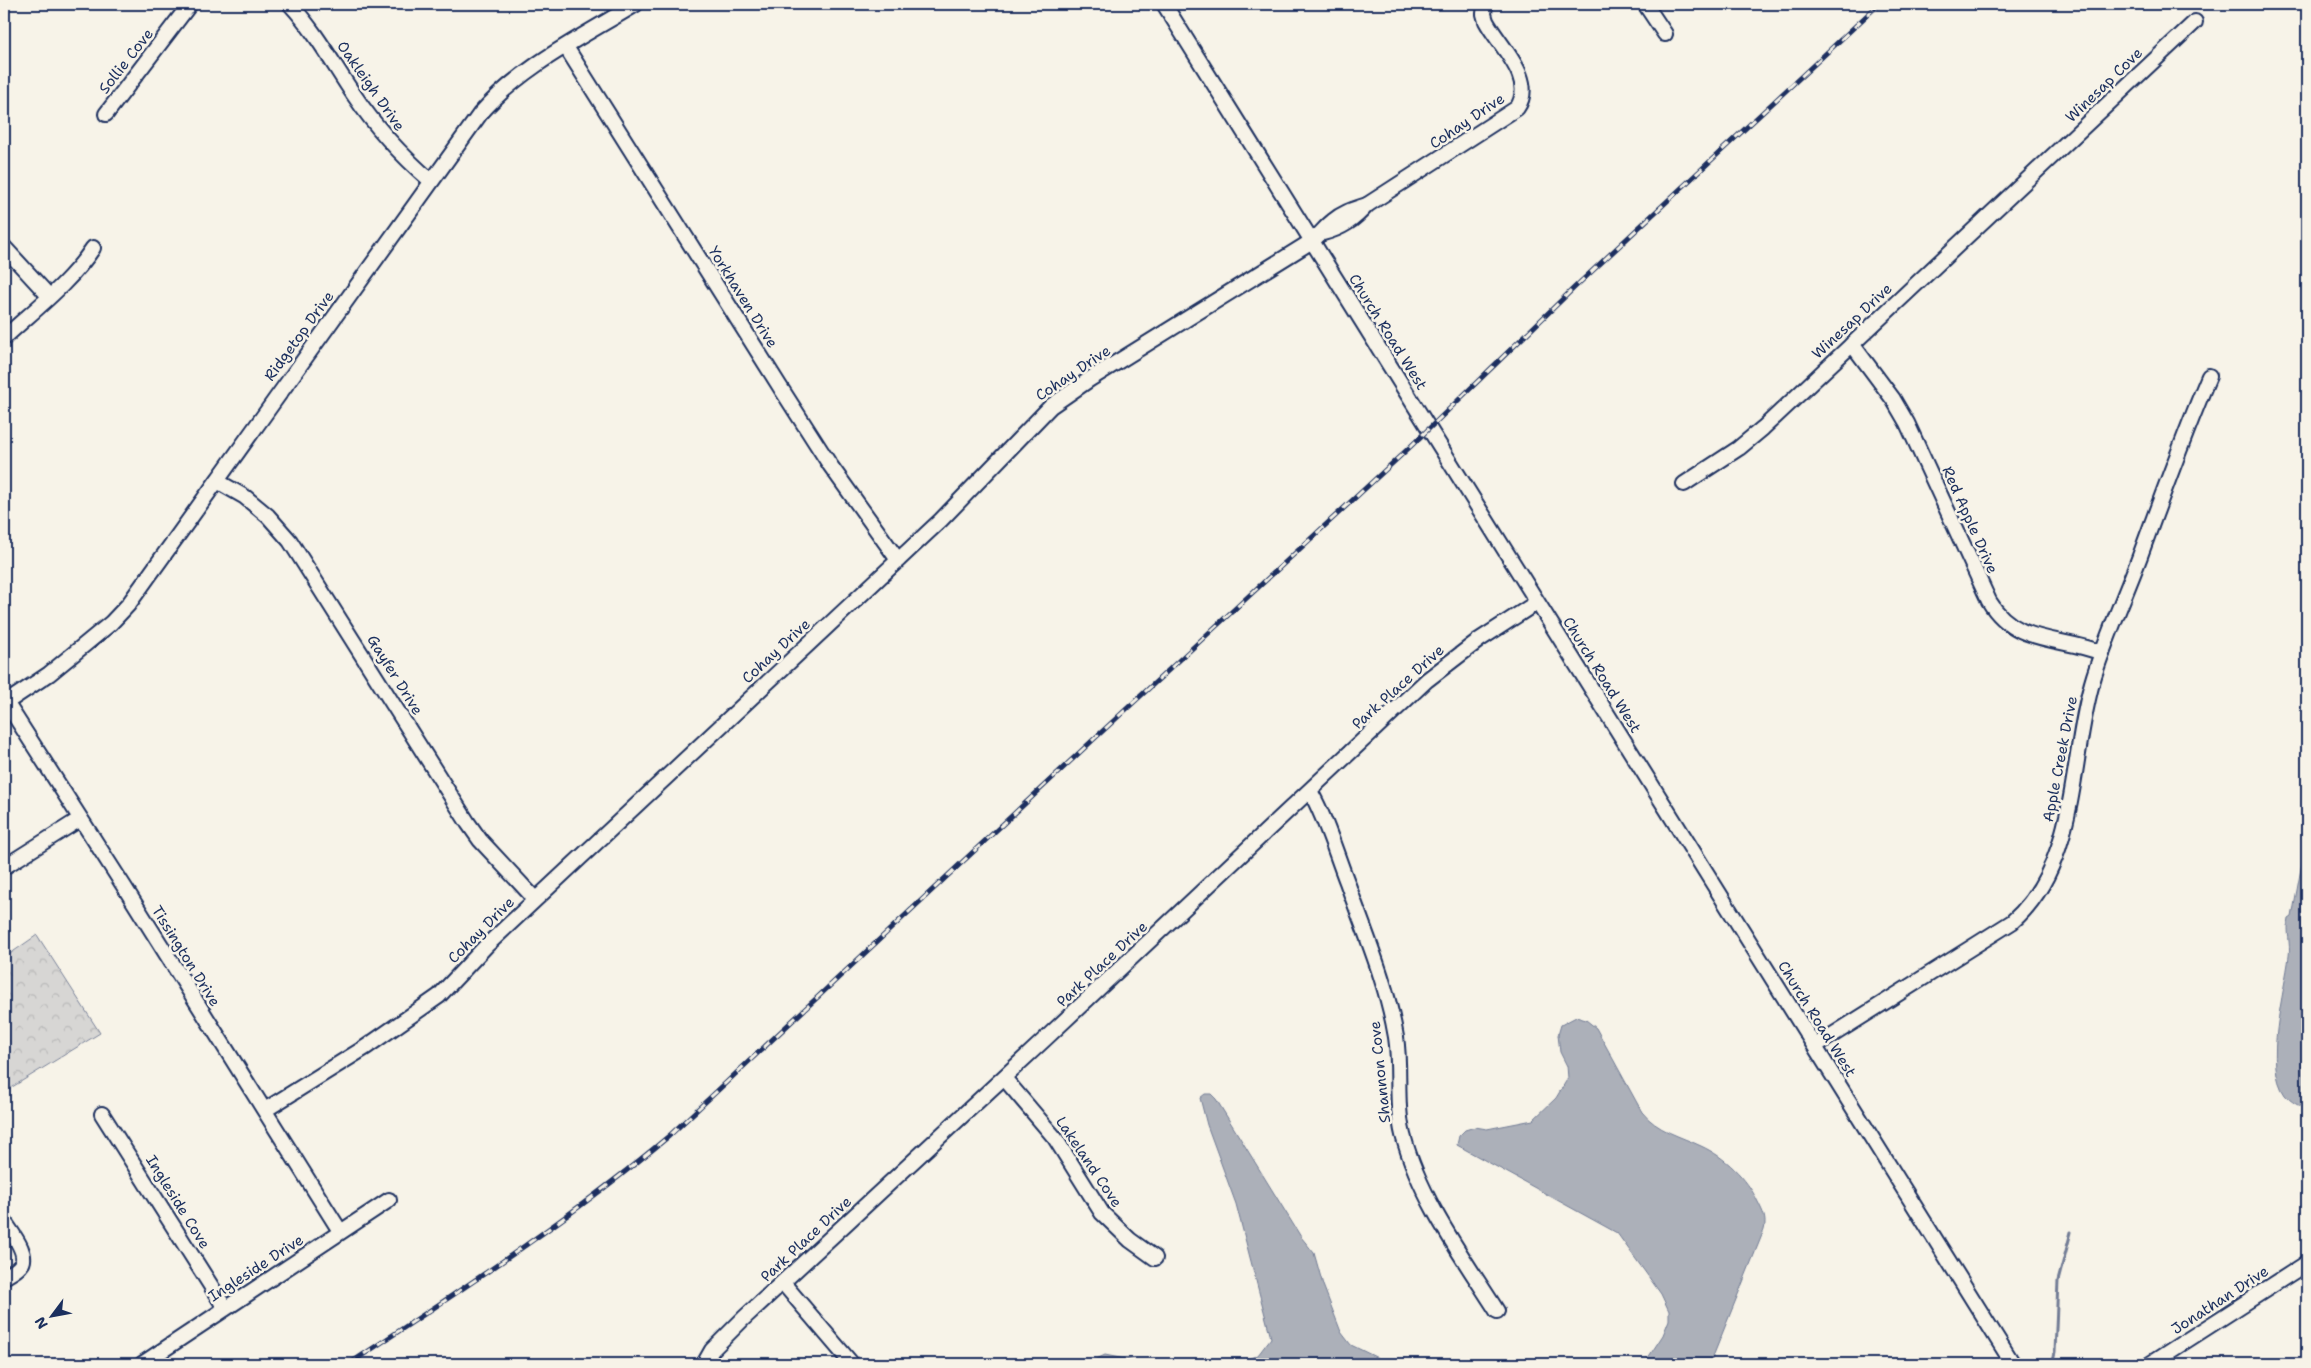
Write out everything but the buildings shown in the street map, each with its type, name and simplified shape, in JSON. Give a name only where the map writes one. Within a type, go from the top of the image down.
[{"type":"street","name":"Sollie Cove","points":[[106,114],[190,4]]},
{"type":"street","name":"Oakleigh Drive","points":[[290,4],[316,34],[355,97],[376,126],[408,161],[432,181]]},
{"type":"street","name":"Ridgetop Drive","points":[[4,702],[49,674],[120,614],[432,181],[494,99],[516,79],[636,4]]},
{"type":"street","name":"Church Road West","points":[[1164,4],[1317,237],[1536,602],[2013,1364]]},
{"type":"street","points":[[1646,4],[1665,34]]},
{"type":"street","name":"Cohay Drive","points":[[265,1110],[366,1047],[439,996],[486,946],[535,899],[970,491],[1041,414],[1062,397],[1317,237],[1332,221],[1350,210],[1367,206],[1513,112],[1520,104],[1523,93],[1522,80],[1490,30],[1483,5]]},
{"type":"street","name":"Winesap Cove","points":[[2036,172],[2195,22]]},
{"type":"street","name":"Yorkhaven Drive","points":[[566,46],[830,465],[898,560]]},
{"type":"street","name":"Winesap Drive","points":[[1684,484],[1753,437],[2036,172]]},
{"type":"street","points":[[4,247],[49,296]]},
{"type":"street","points":[[4,338],[84,262],[93,248]]},
{"type":"street","name":"Red Apple Drive","points":[[1852,344],[1893,399],[1907,423],[1988,601],[1998,615],[2009,626],[2022,632],[2102,653]]},
{"type":"street","name":"Apple Creek Drive","points":[[1815,1046],[1999,931],[2029,906],[2047,877],[2058,846],[2075,776],[2089,695],[2102,653],[2209,376]]},
{"type":"street","name":"Gayfer Drive","points":[[217,481],[260,509],[287,536],[468,823],[499,862],[535,899]]},
{"type":"street","name":"Park Place Drive","points":[[704,1364],[721,1340],[1004,1078],[1431,677],[1478,640],[1536,602]]},
{"type":"street","name":"Tissington Drive","points":[[4,702],[265,1110],[340,1231]]},
{"type":"street","name":"Shannon Cove","points":[[1310,791],[1329,833],[1370,945],[1389,1005],[1396,1038],[1400,1118],[1408,1152],[1433,1207],[1498,1311]]},
{"type":"street","points":[[4,867],[80,819]]},
{"type":"street","name":"Lakeland Cove","points":[[1004,1078],[1055,1138],[1102,1213],[1130,1240],[1155,1258]]},
{"type":"street","name":"Ingleside Cove","points":[[102,1114],[225,1308]]},
{"type":"street","name":"Ingleside Drive","points":[[142,1364],[389,1200]]},
{"type":"street","points":[[4,1221],[23,1252],[24,1258],[19,1268],[4,1277]]},
{"type":"street","name":"Jonathan Drive","points":[[2150,1364],[2307,1263]]},
{"type":"street","points":[[783,1283],[852,1364]]},
{"type":"green space","points":[[37,935],[100,1033],[4,1092],[4,958]]},
{"type":"shaded area","points":[[2307,836],[2307,1109],[2295,1104],[2285,1095],[2279,1082],[2276,1066],[2276,1047],[2277,1027],[2289,956],[2288,924],[2289,919],[2292,917]]},
{"type":"shaded area","points":[[1576,1017],[1586,1020],[1596,1028],[1642,1112],[1648,1119],[1669,1132],[1701,1146],[1727,1162],[1748,1185],[1763,1212],[1765,1219],[1764,1230],[1710,1364],[1644,1364],[1663,1335],[1669,1320],[1669,1311],[1661,1294],[1617,1233],[1457,1145],[1459,1136],[1465,1130],[1475,1127],[1487,1129],[1533,1120],[1556,1098],[1568,1078],[1567,1066],[1560,1052],[1558,1035],[1561,1025]]},
{"type":"shaded area","points":[[1205,1094],[1211,1094],[1216,1099],[1301,1237],[1314,1253],[1323,1285],[1341,1332],[1351,1345],[1390,1364],[1236,1364],[1258,1355],[1271,1338],[1236,1204],[1207,1125],[1200,1098]]},
{"type":"shaded area","points":[[1105,1355],[1150,1364],[1092,1364],[1092,1361]]},
{"type":"waterway","points":[[2052,1364],[2055,1352],[2058,1281],[2071,1232]]},
{"type":"railway","points":[[349,1364],[553,1226],[669,1136],[1410,447],[1575,287],[1879,4]]}]
